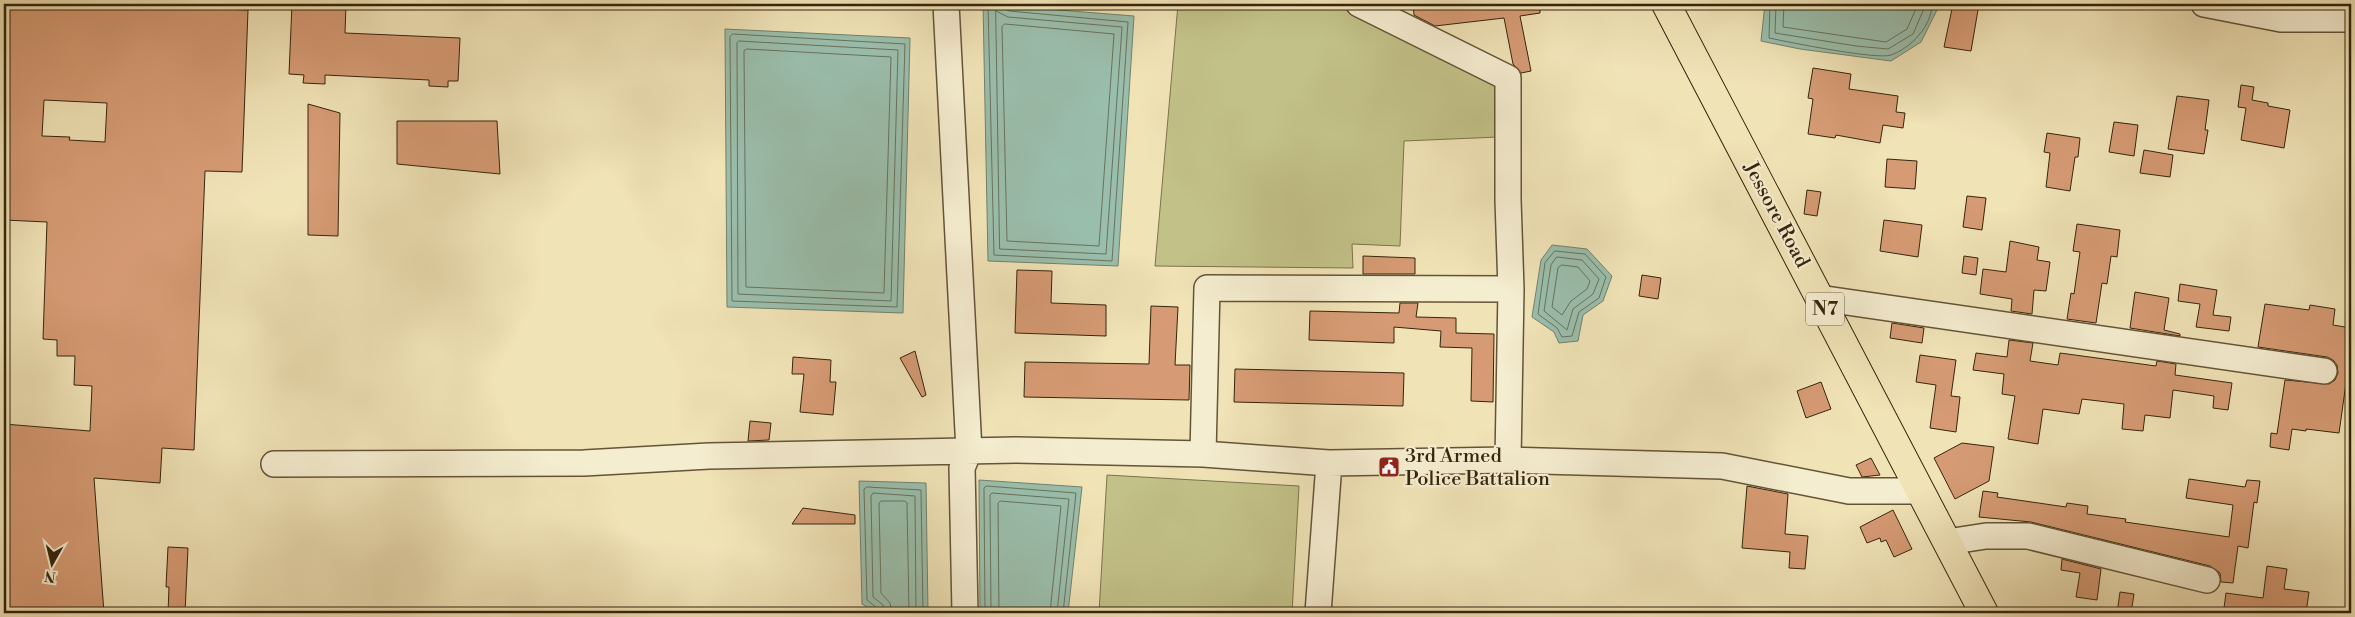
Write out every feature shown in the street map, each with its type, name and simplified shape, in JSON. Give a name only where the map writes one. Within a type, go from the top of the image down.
[{"type":"highway","name":"Jessore Road","points":[[1666,4],[1984,613]]},
{"type":"street","points":[[946,4],[970,452],[962,468],[965,613]]},
{"type":"street","points":[[1359,4],[1508,78],[1508,200],[1511,289],[1508,460]]},
{"type":"street","points":[[2204,4],[2280,19],[2351,19]]},
{"type":"street","points":[[1203,454],[1207,288],[1511,289]]},
{"type":"street","points":[[1819,298],[2324,371]]},
{"type":"street","points":[[274,464],[584,463],[709,456],[1016,450],[1203,454],[1329,463],[1508,460],[1722,466],[1849,491],[1920,492]]},
{"type":"street","points":[[1318,613],[1329,463]]},
{"type":"street","points":[[1947,542],[1986,536],[2028,536],[2207,580]]},
{"type":"shaded area","points":[[1178,4],[1339,4],[1498,85],[1498,137],[1404,141],[1400,246],[1352,244],[1353,268],[1155,266]]},
{"type":"shaded area","points":[[1107,475],[1299,486],[1292,613],[1099,613]]},
{"type":"water","points":[[983,4],[1134,16],[1118,266],[988,261]]},
{"type":"water","points":[[1765,4],[1937,4],[1937,10],[1921,42],[1891,61],[1800,49],[1761,41]]},
{"type":"water","points":[[725,29],[910,38],[903,313],[727,307]]},
{"type":"water","points":[[1552,245],[1587,249],[1612,276],[1603,301],[1583,315],[1578,341],[1559,343],[1554,332],[1532,317],[1541,260]]},
{"type":"water","points":[[979,480],[1082,487],[1068,613],[980,613]]},
{"type":"water","points":[[859,481],[926,483],[928,612],[877,613],[862,604]]},
{"type":"building","points":[[76,4],[248,10],[242,172],[205,171],[194,450],[162,448],[160,483],[94,478],[104,613],[4,613],[4,424],[90,431],[92,386],[74,385],[75,356],[57,356],[57,340],[43,339],[47,222],[4,220],[4,9],[21,9],[21,5],[76,8]],"holes":[[[44,100],[107,103],[105,142],[69,140],[70,137],[42,136]]]},
{"type":"building","points":[[292,4],[346,4],[345,33],[460,38],[458,81],[448,81],[448,87],[429,86],[429,80],[325,75],[325,84],[303,83],[304,75],[289,74]]},
{"type":"building","points":[[1413,4],[1540,4],[1540,13],[1520,16],[1531,71],[1521,73],[1513,64],[1504,18],[1435,26],[1414,15]]},
{"type":"building","points":[[1953,4],[1979,4],[1971,51],[1944,47]]},
{"type":"building","points":[[1813,68],[1851,74],[1849,89],[1898,96],[1896,112],[1905,113],[1903,128],[1883,125],[1880,143],[1836,135],[1835,138],[1808,134],[1813,99],[1808,98]]},
{"type":"building","points":[[2241,85],[2254,87],[2252,100],[2268,103],[2268,106],[2290,110],[2284,148],[2241,140],[2246,108],[2238,107]]},
{"type":"building","points":[[2177,96],[2209,100],[2205,130],[2208,130],[2204,154],[2168,149]]},
{"type":"building","points":[[308,104],[340,113],[338,236],[308,235]]},
{"type":"building","points":[[397,121],[497,121],[500,174],[397,164]]},
{"type":"building","points":[[2114,122],[2138,125],[2134,156],[2109,152]]},
{"type":"building","points":[[2047,133],[2080,138],[2078,157],[2075,157],[2070,191],[2046,187],[2050,153],[2044,152]]},
{"type":"building","points":[[2144,150],[2173,155],[2170,177],[2140,173]]},
{"type":"building","points":[[1887,159],[1917,161],[1915,189],[1885,187]]},
{"type":"building","points":[[1807,190],[1821,192],[1817,216],[1804,214]]},
{"type":"building","points":[[1967,196],[1986,198],[1982,230],[1963,227]]},
{"type":"building","points":[[1884,220],[1922,225],[1918,257],[1880,251]]},
{"type":"building","points":[[2077,224],[2120,230],[2117,257],[2111,256],[2107,284],[2102,283],[2096,323],[2067,319],[2071,293],[2074,294],[2080,252],[2073,251]]},
{"type":"building","points":[[2010,241],[2039,247],[2037,260],[2050,262],[2046,291],[2034,290],[2032,314],[2011,311],[2012,299],[1980,294],[1983,269],[2006,272]]},
{"type":"building","points":[[1363,256],[1415,258],[1415,274],[1363,274]]},
{"type":"building","points":[[1964,256],[1978,258],[1976,275],[1962,273]]},
{"type":"building","points":[[1017,270],[1052,271],[1051,303],[1106,305],[1106,336],[1015,333]]},
{"type":"building","points":[[1642,275],[1661,278],[1658,299],[1639,296]]},
{"type":"building","points":[[2180,284],[2217,290],[2213,315],[2231,317],[2229,331],[2196,327],[2200,304],[2178,301]]},
{"type":"building","points":[[2135,292],[2169,298],[2164,330],[2180,334],[2180,336],[2130,328]]},
{"type":"building","points":[[1400,303],[1418,303],[1416,317],[1456,318],[1456,333],[1494,334],[1493,402],[1471,401],[1472,348],[1440,347],[1441,331],[1394,327],[1394,343],[1309,340],[1310,311],[1399,313]]},
{"type":"building","points":[[2265,304],[2309,310],[2310,305],[2335,309],[2333,325],[2351,328],[2351,377],[2347,376],[2339,433],[2292,429],[2289,450],[2270,447],[2271,433],[2277,434],[2285,380],[2329,384],[2335,380],[2338,373],[2337,365],[2327,357],[2258,347]]},
{"type":"building","points":[[1151,306],[1178,307],[1175,365],[1190,365],[1189,400],[1024,397],[1025,362],[1149,364]]},
{"type":"building","points":[[1892,323],[1924,328],[1922,343],[1890,338]]},
{"type":"building","points":[[2009,340],[2033,343],[2030,361],[2058,365],[2060,353],[2156,366],[2157,361],[2176,364],[2175,375],[2232,383],[2228,410],[2213,408],[2214,396],[2173,390],[2170,418],[2145,415],[2143,431],[2122,429],[2124,404],[2082,399],[2079,414],[2043,409],[2038,444],[2008,439],[2015,396],[2002,394],[2004,374],[1973,370],[1976,353],[2007,357]]},
{"type":"building","points":[[915,351],[926,395],[922,397],[900,358]]},
{"type":"building","points":[[1920,355],[1956,360],[1951,396],[1960,397],[1956,432],[1930,428],[1936,385],[1916,382]]},
{"type":"building","points":[[793,357],[831,360],[830,382],[836,382],[833,415],[800,412],[804,374],[792,374]]},
{"type":"building","points":[[1235,369],[1404,373],[1403,406],[1234,402]]},
{"type":"building","points":[[1821,382],[1831,409],[1806,418],[1797,391]]},
{"type":"building","points":[[750,421],[771,423],[769,440],[748,441]]},
{"type":"building","points":[[1962,443],[1994,447],[1989,481],[1955,499],[1934,458]]},
{"type":"building","points":[[1871,458],[1880,475],[1862,477],[1856,465]]},
{"type":"building","points":[[2189,479],[2245,487],[2247,480],[2260,481],[2257,503],[2254,502],[2248,548],[2238,546],[2233,583],[2221,582],[2220,573],[2210,566],[2031,522],[1979,517],[1983,491],[1998,493],[1997,497],[2066,507],[2067,503],[2088,506],[2087,514],[2126,519],[2125,522],[2229,537],[2233,505],[2186,498]]},
{"type":"building","points":[[1747,486],[1788,494],[1785,534],[1808,536],[1805,569],[1789,568],[1790,552],[1742,548]]},
{"type":"building","points":[[803,508],[855,515],[855,524],[792,524]]},
{"type":"building","points":[[1893,510],[1912,549],[1894,557],[1886,540],[1881,542],[1880,538],[1867,543],[1860,527]]},
{"type":"building","points":[[168,547],[188,548],[185,613],[168,613],[169,587],[166,587]]},
{"type":"building","points":[[2062,559],[2101,569],[2097,600],[2076,597],[2080,573],[2061,570]]},
{"type":"building","points":[[2267,566],[2287,569],[2284,589],[2309,592],[2306,613],[2257,611],[2256,613],[2224,608],[2226,593],[2263,598]]},
{"type":"building","points":[[2120,592],[2134,594],[2131,613],[2117,613]]},
{"type":"place","name":"3rd Armed Police Battalion","points":[[1389,467]]}]
